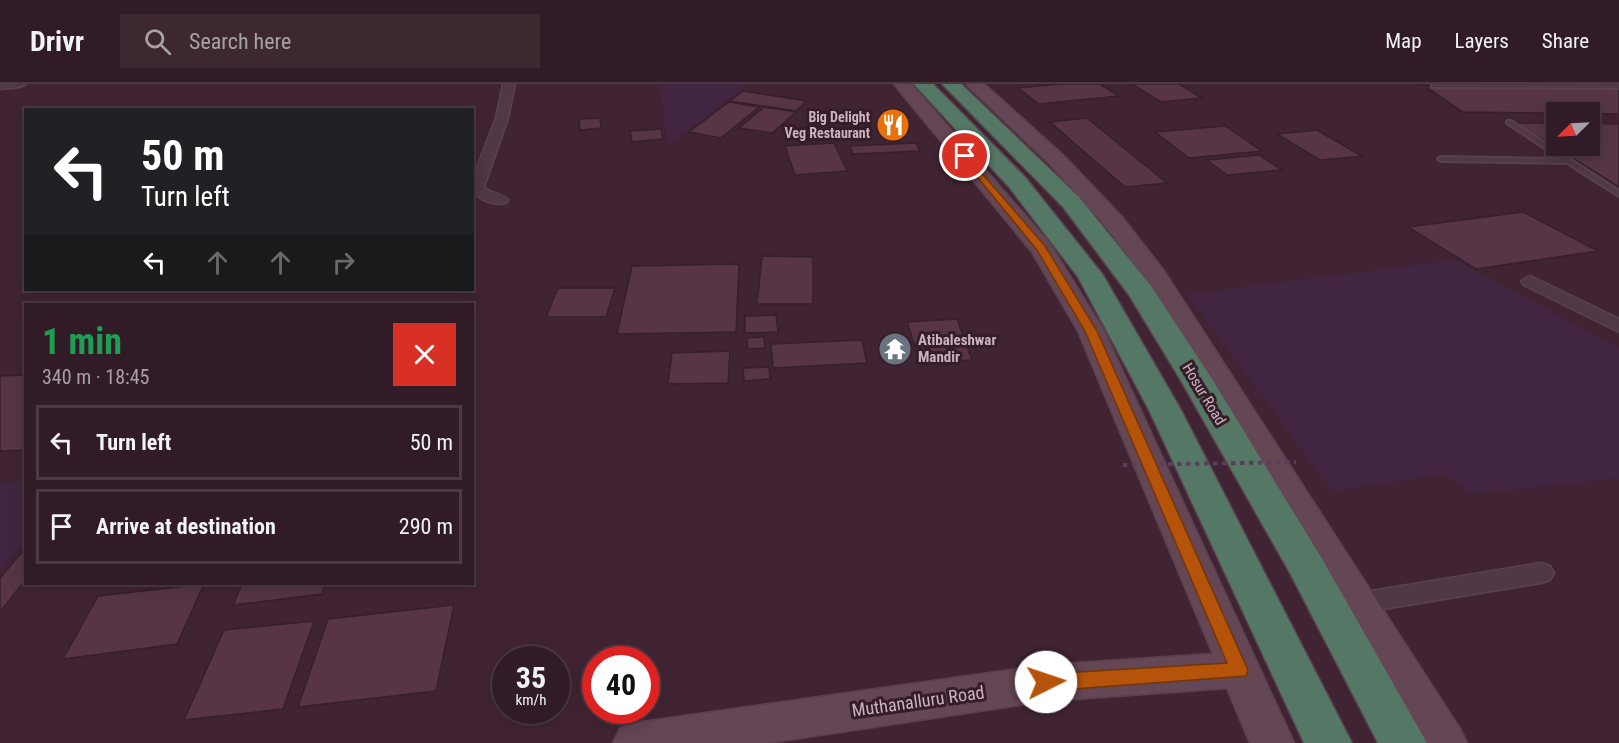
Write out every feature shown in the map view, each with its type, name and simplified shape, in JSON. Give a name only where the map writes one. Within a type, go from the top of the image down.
[{"type":"highway","points":[[923,84],[1017,182],[1090,275],[1165,410],[1328,743]]},
{"type":"highway","name":"Hosur Road","points":[[951,84],[1071,202],[1141,292],[1196,379],[1295,548],[1403,743]]},
{"type":"street","points":[[0,86],[20,84]]},
{"type":"street","points":[[501,200],[484,195],[477,187],[502,118],[509,84]]},
{"type":"street","points":[[902,84],[1042,249],[1091,331],[1272,743]]},
{"type":"street","points":[[974,84],[1058,160],[1114,222],[1155,276],[1444,743]]},
{"type":"street","points":[[1530,281],[1619,326]]},
{"type":"street","points":[[1359,603],[1541,573]]},
{"type":"street","name":"Muthanalluru Road","points":[[635,743],[1046,682],[1239,670]]},
{"type":"lane","points":[[1434,86],[1618,85]]},
{"type":"lane","points":[[1509,122],[1619,194]]},
{"type":"lane","points":[[1441,159],[1569,161]]},
{"type":"path","points":[[1123,465],[1296,462]]},
{"type":"shaded area","points":[[660,84],[747,84],[668,147]]},
{"type":"shaded area","points":[[1456,260],[1619,348],[1619,480],[1616,478],[1470,494],[1444,474],[1332,491],[1187,294]]},
{"type":"shaded area","points":[[24,481],[24,542],[0,572],[0,482]]},
{"type":"building","points":[[1060,84],[1100,84],[1119,96],[1039,104],[1018,88]]},
{"type":"building","points":[[1132,84],[1179,84],[1202,98],[1161,102]]},
{"type":"building","points":[[1425,86],[1616,88],[1619,90],[1619,114],[1600,114],[1600,102],[1546,102],[1546,113],[1463,112]]},
{"type":"building","points":[[743,91],[807,101],[796,111],[730,101]]},
{"type":"building","points":[[729,102],[759,107],[721,138],[689,132]]},
{"type":"building","points":[[764,107],[796,112],[772,133],[739,128]]},
{"type":"building","points":[[600,118],[601,128],[580,130],[579,119]]},
{"type":"building","points":[[1087,118],[1167,183],[1125,187],[1050,122]]},
{"type":"building","points":[[1516,123],[1546,123],[1546,142]]},
{"type":"building","points":[[1600,123],[1619,124],[1619,187],[1569,156],[1600,156]]},
{"type":"building","points":[[1225,126],[1262,151],[1189,158],[1155,132]]},
{"type":"building","points":[[661,129],[663,139],[632,142],[630,131]]},
{"type":"building","points":[[1317,130],[1362,156],[1320,160],[1277,134]]},
{"type":"building","points":[[834,143],[847,171],[795,175],[785,146]]},
{"type":"building","points":[[916,143],[920,151],[853,154],[850,146]]},
{"type":"building","points":[[1259,155],[1282,170],[1227,175],[1207,160]]},
{"type":"building","points":[[1523,212],[1598,251],[1476,269],[1408,227]]},
{"type":"building","points":[[762,256],[813,257],[813,304],[757,304]]},
{"type":"building","points":[[739,264],[736,332],[617,334],[632,266]]},
{"type":"building","points":[[558,288],[615,288],[606,317],[546,317]]},
{"type":"building","points":[[776,315],[778,332],[745,333],[745,316]]},
{"type":"building","points":[[957,319],[972,360],[920,362],[907,322]]},
{"type":"building","points":[[764,337],[765,348],[748,349],[747,338]]},
{"type":"building","points":[[862,340],[867,363],[773,368],[771,344]]},
{"type":"building","points":[[730,351],[728,383],[668,384],[672,353]]},
{"type":"building","points":[[769,367],[770,379],[744,381],[743,368]]},
{"type":"building","points":[[24,375],[24,450],[0,451],[0,376]]},
{"type":"building","points":[[24,549],[24,582],[0,612],[0,578]]},
{"type":"building","points":[[204,585],[177,644],[63,659],[98,596]]},
{"type":"building","points":[[242,585],[325,585],[322,594],[233,605]]},
{"type":"building","points":[[454,605],[436,691],[298,707],[328,619]]},
{"type":"building","points":[[314,621],[283,709],[184,720],[224,630]]},
{"type":"place","name":"Big Delight Veg Restaurant","points":[[893,125]]},
{"type":"place","name":"Atibaleshwar Mandir","points":[[895,349]]},
{"type":"route","points":[[965,156],[1042,249],[1091,331],[1239,670],[1046,682]]}]
